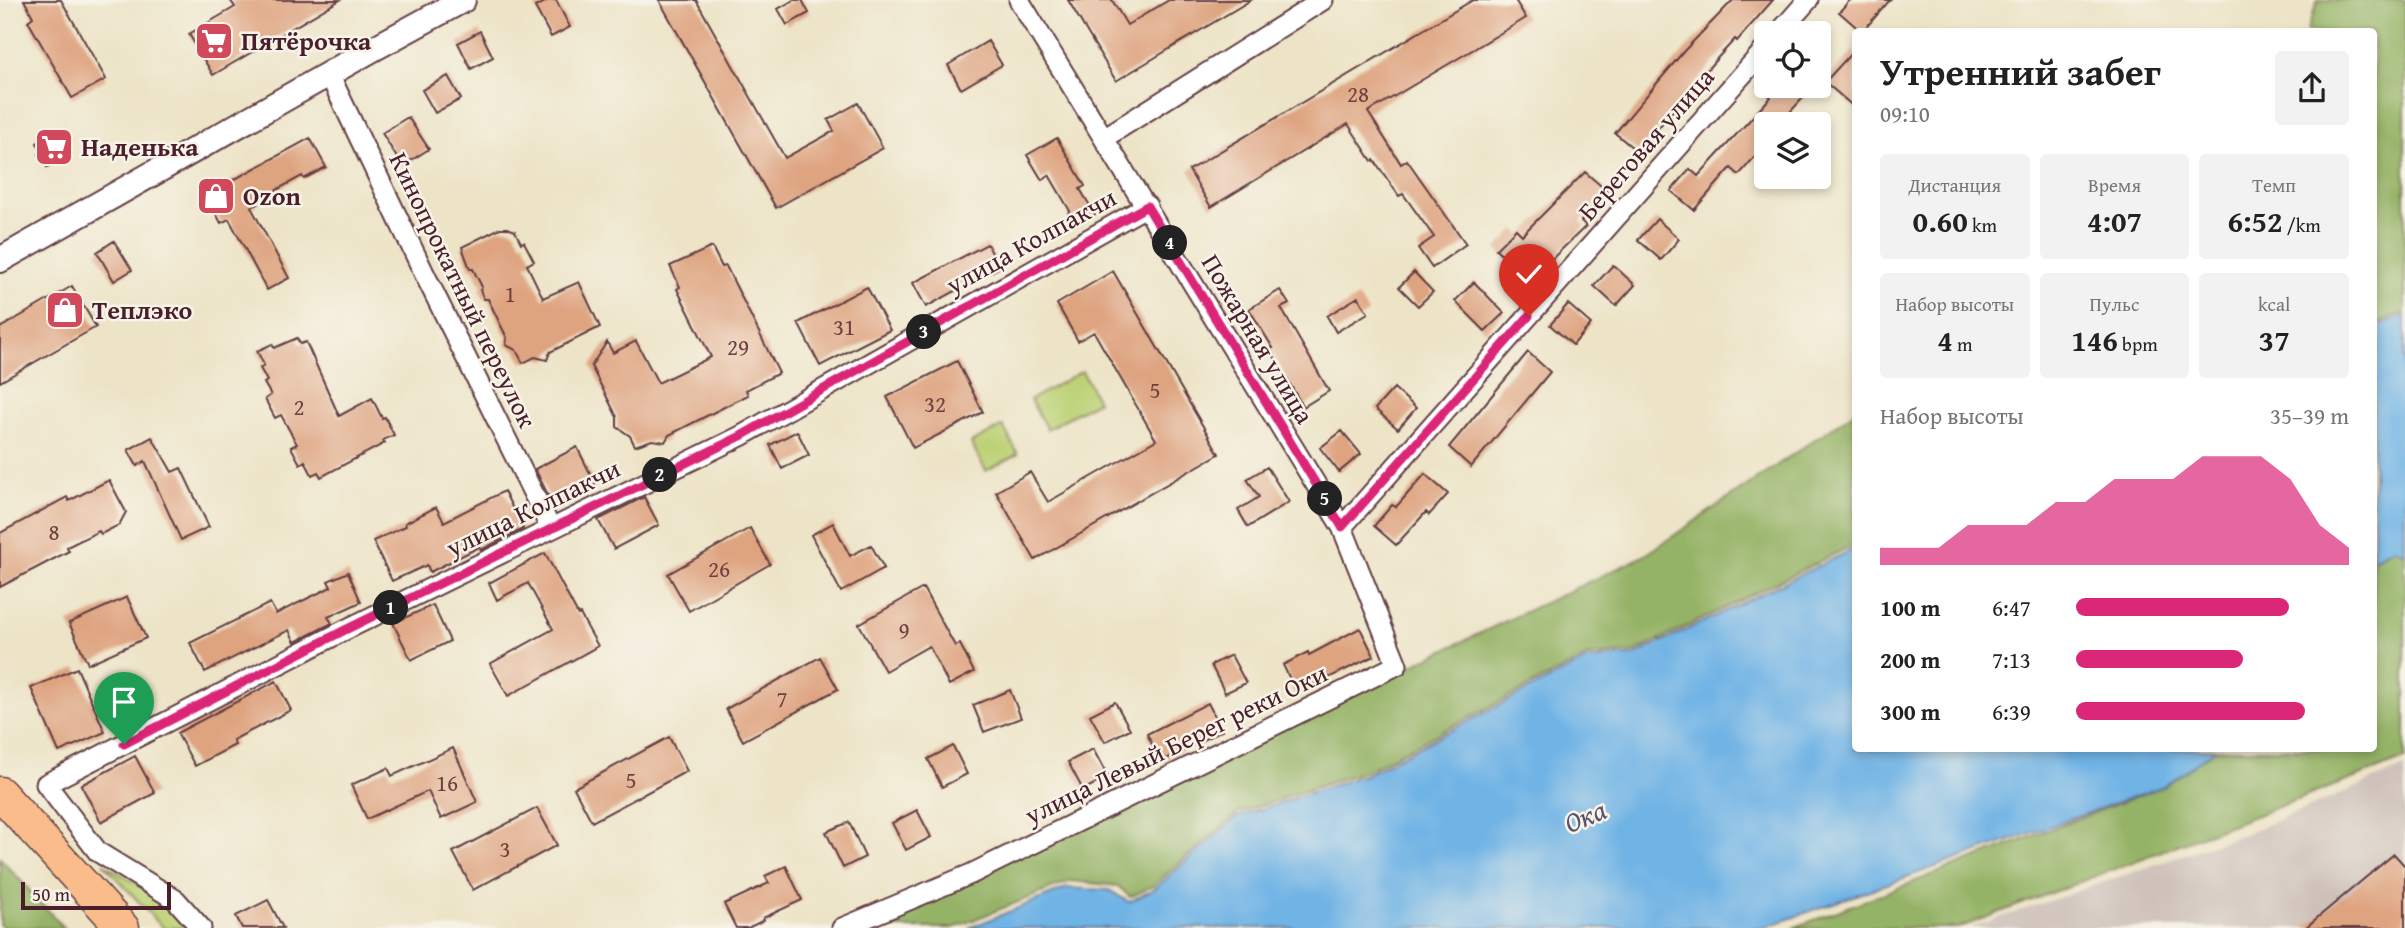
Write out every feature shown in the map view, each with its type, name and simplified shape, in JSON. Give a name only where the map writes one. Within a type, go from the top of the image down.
[{"type":"main road","points":[[0,793],[123,928]]},
{"type":"street","points":[[0,260],[463,0]]},
{"type":"street","name":"Пожарная улица","points":[[1019,0],[1342,527]]},
{"type":"street","points":[[1104,138],[1323,0]]},
{"type":"street","points":[[1790,21],[1808,0]]},
{"type":"street","name":"Береговая улица","points":[[1342,527],[1754,62]]},
{"type":"street","name":"Кинопрокатный переулок","points":[[329,74],[551,529]]},
{"type":"street","name":"улица Колпакчи","points":[[201,928],[176,900],[98,852],[46,784],[345,630],[741,436],[1147,206]]},
{"type":"street","name":"улица Левый Берег реки Оки","points":[[842,928],[971,874],[1397,665],[1342,527]]},
{"type":"shaded area","points":[[2405,767],[2405,928],[1970,928],[2244,834]]},
{"type":"green space","points":[[2318,0],[2405,0],[2405,312],[2377,323],[2377,28],[2308,28]]},
{"type":"green space","points":[[1082,371],[1098,401],[1047,429],[1030,400]]},
{"type":"green space","points":[[1852,414],[1852,545],[1635,652],[1586,657],[1368,770],[1238,813],[1153,886],[1130,897],[1118,886],[1071,881],[953,928],[853,928],[1644,556]]},
{"type":"green space","points":[[1003,426],[1018,454],[986,471],[971,443]]},
{"type":"green space","points":[[2396,548],[2405,553],[2405,759],[1958,928],[1793,928],[2164,786],[2212,752],[2377,752],[2377,557]]},
{"type":"green space","points":[[0,858],[64,928],[3,928],[0,924]]},
{"type":"green space","points":[[103,863],[167,903],[190,928],[163,928]]},
{"type":"water","points":[[2405,315],[2405,553],[2395,548],[2377,557],[2377,326]]},
{"type":"water","name":"Ока","points":[[1852,549],[1852,752],[2212,752],[2164,786],[1763,928],[969,928],[1067,888],[1109,890],[1129,902],[1153,890],[1237,817],[1367,774],[1586,660],[1635,655]]},
{"type":"building","points":[[24,0],[61,0],[106,79],[72,98],[28,21],[33,17]]},
{"type":"building","points":[[230,0],[340,0],[213,75],[189,34],[235,7]]},
{"type":"building","points":[[549,0],[556,0],[570,27],[551,37],[535,7]]},
{"type":"building","points":[[659,0],[696,0],[785,158],[834,131],[828,120],[858,103],[883,148],[776,208]]},
{"type":"building","points":[[794,0],[802,0],[809,13],[787,25],[778,9]]},
{"type":"building","points":[[1068,0],[1112,0],[1127,25],[1169,0],[1251,0],[1116,81]]},
{"type":"building","points":[[1473,0],[1515,0],[1526,18],[1368,112],[1401,164],[1407,160],[1466,244],[1432,268],[1418,248],[1434,237],[1403,194],[1399,196],[1374,160],[1372,161],[1348,124],[1211,207],[1189,170]]},
{"type":"building","points":[[1733,0],[1773,0],[1737,41],[1735,39],[1712,64],[1638,152],[1615,133],[1684,51]]},
{"type":"building","points":[[1850,0],[1890,0],[1866,28],[1857,28],[1839,12]]},
{"type":"building","points":[[480,31],[493,57],[471,69],[458,43]]},
{"type":"building","points":[[988,41],[1002,65],[961,89],[948,65]]},
{"type":"building","points":[[1852,52],[1852,105],[1831,87],[1831,75]]},
{"type":"building","points":[[448,76],[461,99],[435,113],[422,90]]},
{"type":"building","points":[[1770,98],[1803,98],[1790,112],[1757,112]]},
{"type":"building","points":[[1754,115],[1754,158],[1739,175],[1731,168],[1694,210],[1671,191],[1690,169],[1698,176]]},
{"type":"building","points":[[408,117],[429,149],[402,166],[382,133]]},
{"type":"building","name":"Наденька","points":[[57,130],[71,151],[47,167],[39,154],[43,152],[37,143]]},
{"type":"building","points":[[310,138],[326,167],[304,179],[302,176],[256,201],[258,204],[251,207],[289,278],[267,290],[229,219],[221,223],[206,195]]},
{"type":"building","points":[[1057,138],[1085,186],[1080,189],[1095,214],[1075,225],[1049,175],[1042,180],[1027,155]]},
{"type":"building","points":[[1585,172],[1607,191],[1581,221],[1586,226],[1529,281],[1496,249],[1516,229],[1522,235]]},
{"type":"building","points":[[1657,219],[1679,239],[1661,260],[1638,240]]},
{"type":"building","points":[[500,228],[515,231],[521,243],[524,242],[534,261],[527,265],[543,298],[579,282],[600,327],[550,352],[547,360],[535,357],[523,363],[516,350],[506,345],[507,338],[488,299],[484,299],[480,290],[482,287],[473,269],[470,269],[462,247]]},
{"type":"building","points":[[114,241],[132,270],[114,281],[97,252]]},
{"type":"building","points":[[987,244],[1000,267],[926,307],[913,283]]},
{"type":"building","points":[[712,247],[722,267],[726,266],[779,373],[746,390],[748,395],[669,435],[665,442],[652,440],[635,446],[630,436],[617,427],[617,417],[591,366],[607,342],[613,353],[636,341],[658,383],[711,357],[677,289],[680,287],[670,266]]},
{"type":"building","points":[[1613,265],[1635,285],[1616,306],[1594,286]]},
{"type":"building","points":[[1113,271],[1219,454],[1035,560],[996,492],[1030,472],[1048,502],[1156,440],[1094,332],[1078,341],[1057,304]]},
{"type":"building","points":[[1414,272],[1433,292],[1418,306],[1399,287]]},
{"type":"building","points":[[1474,282],[1504,313],[1485,331],[1455,301]]},
{"type":"building","points":[[72,286],[96,327],[0,382],[0,328]]},
{"type":"building","points":[[867,287],[890,330],[820,366],[798,323]]},
{"type":"building","points":[[1280,290],[1289,304],[1281,308],[1329,391],[1303,407],[1270,349],[1273,348],[1249,309]]},
{"type":"building","points":[[1358,297],[1368,313],[1336,332],[1327,316]]},
{"type":"building","points":[[1568,304],[1591,324],[1573,345],[1550,325]]},
{"type":"building","points":[[297,338],[300,344],[306,342],[339,416],[372,398],[394,435],[383,440],[385,443],[321,477],[318,472],[312,475],[305,461],[300,464],[291,447],[297,444],[281,415],[275,418],[265,399],[271,395],[264,383],[267,381],[260,368],[264,365],[257,351],[272,344],[274,348]]},
{"type":"building","points":[[1528,352],[1550,372],[1471,467],[1449,447]]},
{"type":"building","points":[[957,361],[983,412],[913,448],[887,397]]},
{"type":"building","points":[[1394,388],[1416,408],[1398,429],[1375,409]]},
{"type":"building","points":[[797,431],[809,455],[782,469],[770,445]]},
{"type":"building","points":[[1342,431],[1361,454],[1339,472],[1320,448]]},
{"type":"building","points":[[152,437],[172,472],[181,468],[209,527],[181,540],[145,461],[137,466],[128,450]]},
{"type":"building","points":[[577,447],[596,485],[554,507],[535,469]]},
{"type":"building","points":[[1267,467],[1289,502],[1248,527],[1238,510],[1259,497],[1247,479]]},
{"type":"building","points":[[1425,474],[1448,494],[1429,515],[1426,512],[1396,545],[1374,526],[1392,505],[1396,507]]},
{"type":"building","points":[[109,480],[126,512],[119,525],[101,534],[99,531],[67,547],[69,551],[0,587],[0,533],[67,497],[69,501]]},
{"type":"building","points":[[504,491],[523,529],[481,550],[479,547],[430,572],[427,565],[392,581],[373,541],[406,526],[405,523],[436,507],[444,522]]},
{"type":"building","points":[[644,497],[659,525],[614,549],[598,520]]},
{"type":"building","points":[[833,523],[850,556],[871,545],[884,568],[841,592],[811,535]]},
{"type":"building","points":[[750,528],[770,564],[689,611],[668,574]]},
{"type":"building","points":[[545,553],[598,646],[508,696],[490,664],[553,629],[528,583],[497,600],[489,583]]},
{"type":"building","points":[[348,572],[361,602],[328,617],[332,623],[295,642],[289,630],[205,672],[190,643],[270,603],[276,614],[331,587],[328,581]]},
{"type":"building","points":[[923,588],[955,646],[960,644],[974,672],[949,685],[929,646],[885,671],[859,624]]},
{"type":"building","points":[[127,597],[146,638],[88,664],[69,623]]},
{"type":"building","points":[[433,605],[450,641],[411,660],[393,623]]},
{"type":"building","points":[[1360,628],[1374,656],[1297,693],[1283,665],[1308,652],[1309,655]]},
{"type":"building","points":[[1231,655],[1246,683],[1225,693],[1211,665]]},
{"type":"building","points":[[820,657],[838,689],[743,741],[726,709]]},
{"type":"building","points":[[77,668],[105,732],[59,752],[31,688]]},
{"type":"building","points":[[276,681],[291,710],[233,740],[235,745],[195,766],[177,733]]},
{"type":"building","points":[[1010,690],[1021,718],[984,732],[973,705]]},
{"type":"building","points":[[1115,702],[1130,729],[1105,742],[1090,715]]},
{"type":"building","points":[[1208,703],[1222,730],[1161,762],[1147,734]]},
{"type":"building","points":[[669,737],[687,771],[592,822],[574,788]]},
{"type":"building","points":[[953,746],[967,774],[942,787],[928,759]]},
{"type":"building","points":[[453,748],[477,802],[441,819],[428,791],[367,819],[351,785],[388,768],[392,776]]},
{"type":"building","points":[[1093,749],[1108,777],[1083,790],[1068,762]]},
{"type":"building","points":[[135,756],[155,793],[101,822],[81,785]]},
{"type":"building","points":[[537,808],[557,845],[473,890],[453,852]]},
{"type":"building","points":[[917,810],[931,837],[906,850],[892,823]]},
{"type":"building","points":[[849,822],[865,857],[843,868],[826,832]]},
{"type":"building","points":[[2394,854],[2405,866],[2405,928],[2305,928]]},
{"type":"building","points":[[786,866],[802,900],[748,928],[736,928],[724,904],[769,883],[765,876]]},
{"type":"building","points":[[268,900],[283,928],[242,928],[236,916]]},
{"type":"place","name":"Пятёрочка","points":[[214,41]]},
{"type":"place","name":"Наденька","points":[[54,147]]},
{"type":"place","name":"Ozon","points":[[216,196]]},
{"type":"place","name":"Теплэко","points":[[65,310]]},
{"type":"route","points":[[124,744],[345,630],[741,436],[1147,206],[1342,527],[1529,316]]}]
